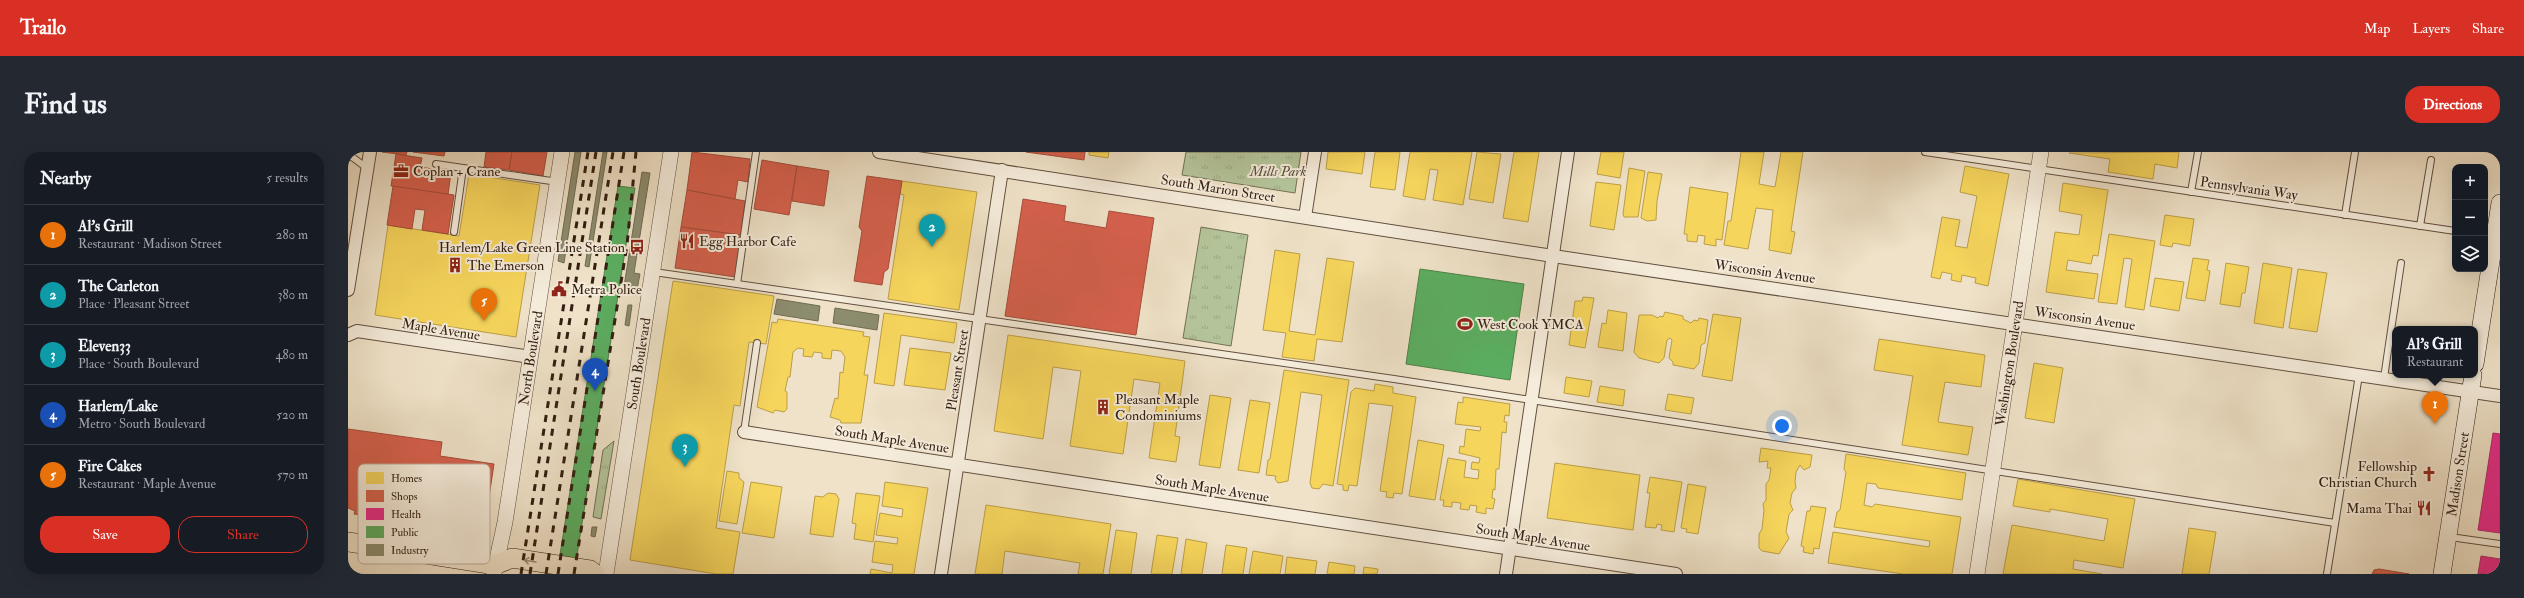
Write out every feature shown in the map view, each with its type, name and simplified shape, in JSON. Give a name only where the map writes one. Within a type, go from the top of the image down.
[{"type":"main road","points":[[2478,338],[2490,236],[2500,203]]},
{"type":"main road","name":"Madison Street","points":[[2442,574],[2472,383]]},
{"type":"main road","points":[[348,542],[358,544]]},
{"type":"main road","points":[[462,564],[498,571],[512,558],[590,570],[595,574]]},
{"type":"street","points":[[348,290],[370,152]]},
{"type":"street","name":"North Boulevard","points":[[498,571],[562,152]]},
{"type":"street","name":"South Boulevard","points":[[606,574],[671,152]]},
{"type":"street","name":"South Marion Street","points":[[879,152],[937,157],[1002,170],[1553,256]]},
{"type":"street","points":[[1305,217],[1315,152]]},
{"type":"street","points":[[1506,574],[1568,152]]},
{"type":"street","name":"Washington Boulevard","points":[[1977,574],[2041,152]]},
{"type":"street","name":"Pleasant Street","points":[[941,574],[1002,170]]},
{"type":"street","name":"Wisconsin Avenue","points":[[1553,256],[2384,378],[2472,383],[2500,396]]},
{"type":"street","name":"Maple Avenue","points":[[348,334],[357,332],[531,357]]},
{"type":"street","name":"South Maple Avenue","points":[[744,432],[1676,574]]},
{"type":"lane","points":[[737,284],[756,152]]},
{"type":"lane","name":"Pennsylvania Way","points":[[1925,152],[2452,231]]},
{"type":"lane","points":[[2192,192],[2198,152]]},
{"type":"lane","points":[[2345,215],[2355,152]]},
{"type":"lane","points":[[348,154],[367,168]]},
{"type":"lane","points":[[2420,226],[2431,160]]},
{"type":"lane","points":[[436,164],[558,182]]},
{"type":"lane","points":[[454,232],[463,168]]},
{"type":"lane","points":[[2392,326],[2402,264]]},
{"type":"lane","points":[[652,272],[737,284],[765,292],[980,319],[1532,400],[2335,523]]},
{"type":"lane","points":[[2384,378],[2392,327]]},
{"type":"lane","points":[[744,432],[757,343]]},
{"type":"lane","points":[[2327,574],[2359,374]]},
{"type":"lane","points":[[2448,537],[2500,544]]},
{"type":"green space","name":"Mills Park","points":[[1186,152],[1301,152],[1295,193],[1182,175]]},
{"type":"green space","points":[[1201,227],[1248,235],[1231,346],[1183,338]]},
{"type":"green space","points":[[614,441],[601,519],[593,517],[603,450]]},
{"type":"building: Homes","points":[[1089,152],[1109,152],[1108,158],[1089,155]]},
{"type":"building: Homes","points":[[1328,152],[1365,152],[1362,174],[1326,169]]},
{"type":"building: Homes","points":[[1375,152],[1400,152],[1395,190],[1370,187]]},
{"type":"building: Homes","points":[[1410,152],[1472,152],[1463,205],[1433,200],[1438,170],[1430,169],[1425,200],[1403,196]]},
{"type":"building: Homes","points":[[1477,152],[1501,154],[1493,203],[1469,199]]},
{"type":"building: Homes","points":[[1514,152],[1539,152],[1528,222],[1503,218]]},
{"type":"building: Homes","points":[[1601,152],[1624,152],[1620,178],[1597,174]]},
{"type":"building: Homes","points":[[1741,152],[1764,152],[1759,184],[1775,187],[1781,152],[1803,152],[1791,231],[1795,232],[1791,254],[1769,250],[1773,210],[1756,208],[1748,249],[1724,245],[1728,221],[1731,221]]},
{"type":"building: Homes","points":[[2179,152],[2177,168],[2155,164],[2153,179],[2108,172],[2110,159],[2069,153]]},
{"type":"building: Homes","points":[[1965,166],[2009,174],[1988,286],[1975,283],[1976,278],[1962,275],[1961,282],[1951,280],[1952,274],[1942,272],[1940,279],[1931,277],[1942,217],[1960,220],[1955,246],[1967,248],[1977,196],[1960,192]]},
{"type":"building: Homes","points":[[1629,168],[1645,171],[1638,217],[1624,217],[1623,214]]},
{"type":"building: Homes","points":[[1648,172],[1662,174],[1657,201],[1656,220],[1647,221],[1641,218]]},
{"type":"building: Homes","name":"The Emerson","points":[[469,174],[540,185],[516,337],[375,315],[388,225],[459,236]]},
{"type":"building: Homes","points":[[902,181],[977,192],[959,310],[888,299],[904,195],[900,194]]},
{"type":"building: Homes","points":[[1596,182],[1621,185],[1614,230],[1590,226]]},
{"type":"building: Homes","points":[[2063,183],[2108,190],[2098,256],[2093,255],[2091,264],[2068,260],[2066,270],[2098,274],[2094,299],[2046,292],[2055,232],[2079,235],[2082,215],[2059,211]]},
{"type":"building: Homes","points":[[1690,187],[1728,193],[1722,240],[1716,239],[1716,246],[1704,244],[1705,236],[1698,235],[1697,242],[1687,241],[1687,234],[1684,234]]},
{"type":"building: Homes","points":[[2165,215],[2194,219],[2190,246],[2173,243],[2172,247],[2160,245]]},
{"type":"building: Homes","points":[[2109,234],[2155,241],[2144,310],[2125,307],[2132,259],[2124,258],[2117,304],[2098,302]]},
{"type":"building: Homes","points":[[1275,250],[1300,254],[1289,331],[1315,335],[1327,258],[1354,262],[1342,342],[1317,339],[1314,361],[1282,357],[1286,333],[1263,330]]},
{"type":"building: Homes","points":[[2193,258],[2209,260],[2207,270],[2210,271],[2205,301],[2186,298]]},
{"type":"building: Homes","points":[[2226,263],[2249,267],[2245,293],[2242,293],[2240,307],[2220,304]]},
{"type":"building: Homes","points":[[2263,263],[2292,268],[2283,328],[2254,323]]},
{"type":"building: Homes","points":[[2298,269],[2327,273],[2317,332],[2289,328]]},
{"type":"building: Homes","points":[[2155,278],[2184,282],[2179,311],[2150,306]]},
{"type":"building: Homes","points":[[673,281],[774,296],[766,344],[749,342],[740,406],[734,405],[716,528],[740,532],[733,574],[716,574],[630,560]]},
{"type":"building: Homes","points":[[1583,297],[1594,298],[1585,348],[1569,345],[1575,301],[1582,301]]},
{"type":"building: Homes","points":[[1608,310],[1627,313],[1623,351],[1598,347],[1602,323],[1606,324]]},
{"type":"building: Homes","points":[[1665,312],[1683,316],[1683,319],[1691,323],[1694,320],[1698,321],[1699,318],[1708,320],[1705,343],[1701,345],[1699,363],[1694,369],[1673,365],[1673,362],[1669,358],[1672,340],[1670,338],[1667,340],[1664,358],[1659,363],[1639,358],[1634,352],[1639,315],[1652,315],[1658,318],[1660,316],[1663,317]]},
{"type":"building: Homes","points":[[884,313],[957,323],[954,343],[901,335],[894,386],[874,383]]},
{"type":"building: Homes","points":[[1713,314],[1741,318],[1732,381],[1702,376]]},
{"type":"building: Homes","points":[[778,319],[864,332],[863,336],[870,337],[864,375],[868,375],[861,423],[841,423],[840,420],[830,417],[835,398],[838,399],[840,372],[843,373],[845,357],[841,351],[832,350],[831,359],[822,358],[822,353],[814,352],[812,357],[803,356],[804,349],[798,348],[793,352],[790,377],[788,377],[785,391],[787,392],[787,409],[784,412],[775,410],[773,413],[757,407],[772,322],[777,323]]},
{"type":"building: Homes","name":"Pleasant Maple Condominiums","points":[[1008,335],[1185,361],[1175,436],[1180,437],[1176,462],[1149,458],[1160,383],[1134,379],[1123,454],[1070,446],[1081,371],[1053,367],[1043,439],[994,431]]},
{"type":"building: Homes","points":[[1879,339],[1985,355],[1981,387],[1945,382],[1938,422],[1973,427],[1968,455],[1902,445],[1913,376],[1874,370]]},
{"type":"building: Homes","points":[[910,348],[951,353],[945,390],[904,385]]},
{"type":"building: Homes","points":[[2034,363],[2063,368],[2054,423],[2025,418]]},
{"type":"building: Homes","points":[[1284,370],[1349,380],[1333,486],[1323,484],[1319,489],[1312,488],[1310,483],[1322,395],[1301,392],[1288,481],[1278,483],[1275,479],[1276,476],[1266,475],[1268,460],[1270,459]]},
{"type":"building: Homes","points":[[1566,377],[1592,381],[1589,397],[1564,393]]},
{"type":"building: Homes","points":[[1375,384],[1393,387],[1393,393],[1416,397],[1402,494],[1394,493],[1393,498],[1386,497],[1387,492],[1380,491],[1393,406],[1369,403],[1357,486],[1349,485],[1348,491],[1343,490],[1343,485],[1337,484],[1351,392],[1355,388],[1374,391]]},
{"type":"building: Homes","points":[[1600,386],[1625,390],[1623,406],[1597,402]]},
{"type":"building: Homes","points":[[1668,394],[1694,398],[1691,414],[1665,410]]},
{"type":"building: Homes","points":[[1210,395],[1231,398],[1220,468],[1199,465]]},
{"type":"building: Homes","points":[[1463,397],[1510,404],[1509,416],[1505,415],[1504,422],[1507,422],[1506,433],[1502,432],[1499,469],[1496,469],[1495,490],[1493,489],[1492,498],[1495,499],[1493,509],[1486,508],[1486,514],[1476,512],[1477,506],[1470,505],[1469,510],[1460,509],[1461,503],[1452,502],[1452,507],[1443,506],[1444,500],[1440,500],[1448,458],[1466,461],[1464,477],[1478,479],[1479,470],[1471,469],[1472,462],[1479,463],[1480,458],[1459,453],[1460,446],[1464,447],[1466,429],[1480,431],[1481,427],[1455,424],[1458,402],[1463,403]]},
{"type":"building: Homes","points":[[1250,400],[1270,403],[1259,473],[1238,470]]},
{"type":"building: Homes","points":[[1418,440],[1444,445],[1435,500],[1409,496]]},
{"type":"building: Homes","points":[[1761,448],[1812,455],[1810,467],[1804,470],[1800,465],[1796,472],[1796,488],[1792,493],[1790,503],[1793,510],[1789,514],[1786,532],[1789,538],[1779,554],[1762,551],[1759,548],[1759,534],[1762,529],[1764,510],[1763,504],[1766,500],[1766,484],[1769,480],[1771,468],[1767,468],[1768,461],[1759,462]]},
{"type":"building: Homes","points":[[1846,454],[1966,473],[1962,500],[1878,488],[1876,484],[1867,483],[1864,505],[1872,507],[1875,504],[1961,517],[1952,574],[1903,574],[1828,563],[1833,532],[1929,547],[1930,541],[1834,527],[1837,512],[1840,510],[1846,472],[1844,469]]},
{"type":"building: Homes","points":[[1555,463],[1640,475],[1633,530],[1547,518]]},
{"type":"building: Homes","points":[[727,471],[739,473],[739,478],[744,482],[737,524],[719,521]]},
{"type":"building: Homes","points":[[1650,477],[1682,482],[1674,532],[1661,530],[1662,525],[1657,524],[1656,528],[1645,527],[1650,493],[1647,493]]},
{"type":"building: Homes","points":[[2018,479],[2135,499],[2123,568],[2074,560],[2073,569],[2102,574],[2003,574],[2012,525],[2104,541],[2108,519],[2050,509],[2050,512],[2013,506]]},
{"type":"building: Homes","points":[[751,482],[782,487],[774,538],[742,533]]},
{"type":"building: Homes","points":[[885,482],[928,488],[914,574],[870,574],[871,569],[892,573],[893,565],[872,562],[875,541],[897,544],[898,538],[876,535],[880,513],[902,517],[903,509],[882,506]]},
{"type":"building: Homes","points":[[1688,484],[1706,487],[1698,534],[1686,532],[1687,529],[1681,528]]},
{"type":"building: Homes","points":[[828,493],[836,494],[839,499],[833,537],[810,534],[815,496],[823,497]]},
{"type":"building: Homes","points":[[856,493],[880,496],[873,542],[854,539],[856,524],[852,523]]},
{"type":"building: Homes","points":[[986,505],[1111,524],[1103,574],[1078,574],[1080,563],[1005,551],[1002,574],[975,574]]},
{"type":"building: Homes","points":[[1811,506],[1826,508],[1819,549],[1814,548],[1813,554],[1803,552],[1804,547],[1801,546],[1807,511],[1810,511]]},
{"type":"building: Homes","points":[[2189,528],[2216,532],[2209,574],[2182,574]]},
{"type":"building: Homes","points":[[1116,530],[1137,533],[1131,574],[1109,574]]},
{"type":"building: Homes","points":[[1157,535],[1178,538],[1172,574],[1151,574]]},
{"type":"building: Homes","points":[[1186,539],[1207,543],[1202,574],[1181,574]]},
{"type":"building: Homes","points":[[1226,545],[1247,548],[1243,574],[1222,574]]},
{"type":"building: Homes","points":[[1253,551],[1283,556],[1280,574],[1249,574]]},
{"type":"building: Homes","points":[[1287,557],[1317,561],[1315,574],[1285,574]]},
{"type":"building: Homes","points":[[1329,562],[1355,566],[1354,574],[1327,574]]},
{"type":"building: Homes","points":[[1364,567],[1378,569],[1377,574],[1363,574]]},
{"type":"building: Shops","points":[[382,152],[407,152],[406,155]]},
{"type":"building: Shops","points":[[413,152],[445,152],[444,156]]},
{"type":"building: Shops","points":[[486,152],[512,152],[509,170],[484,167]]},
{"type":"building: Shops","points":[[512,152],[547,152],[543,176],[509,170]]},
{"type":"building: Shops","points":[[692,152],[750,159],[748,182],[738,180],[735,199],[687,190]]},
{"type":"building: Shops","points":[[1026,152],[1085,152],[1084,160]]},
{"type":"building: Shops","points":[[396,154],[422,158],[420,167],[451,172],[448,195],[391,186]]},
{"type":"building: Shops","points":[[762,160],[797,166],[789,215],[754,209]]},
{"type":"building: Shops","points":[[797,166],[829,171],[824,206],[792,201]]},
{"type":"building: Shops","points":[[867,176],[902,181],[888,269],[884,272],[882,285],[854,281],[862,231],[859,227]]},
{"type":"building: Shops","points":[[393,186],[454,195],[448,234],[422,230],[425,210],[415,209],[412,229],[387,225]]},
{"type":"building: Shops","points":[[687,190],[745,201],[741,235],[681,227]]},
{"type":"building: Shops","points":[[1023,199],[1066,206],[1064,221],[1106,228],[1109,211],[1154,218],[1136,335],[1005,316]]},
{"type":"building: Shops","points":[[681,227],[741,235],[735,277],[675,268]]},
{"type":"building: Shops","points":[[348,429],[442,442],[440,456],[494,464],[490,490],[490,464],[358,464],[358,515],[354,514],[355,511],[348,508]]},
{"type":"building: Shops","points":[[2379,569],[2409,574],[2372,574],[2374,570]]},
{"type":"building: Health","points":[[2493,433],[2500,434],[2500,533],[2478,530]]},
{"type":"building: Health","points":[[2481,556],[2500,559],[2500,574],[2478,574]]},
{"type":"building: Public","points":[[618,186],[635,188],[574,574],[557,574]]},
{"type":"building: Public","name":"West Cook YMCA","points":[[1420,269],[1524,284],[1510,380],[1406,364]]},
{"type":"building: Industry","points":[[575,152],[581,152],[564,263],[558,261]]},
{"type":"building: Industry","points":[[603,152],[607,152],[589,267],[585,266]]},
{"type":"building: Industry","points":[[642,172],[650,173],[634,273],[640,274],[636,295],[623,293]]},
{"type":"building: Industry","points":[[777,299],[820,306],[818,321],[774,314]]},
{"type":"building: Industry","points":[[628,305],[632,305],[629,326],[625,325]]},
{"type":"building: Industry","points":[[835,308],[879,315],[877,330],[833,323]]},
{"type":"building: Industry","points":[[592,527],[597,527],[595,537],[591,536]]},
{"type":"railway","points":[[521,574],[588,152]]},
{"type":"railway","points":[[530,574],[596,152]]},
{"type":"railway","points":[[546,574],[613,152]]},
{"type":"railway","points":[[558,574],[624,152]]},
{"type":"railway","points":[[574,574],[627,245],[636,152]]},
{"type":"place","name":"Coplan + Crane","points":[[401,171]]},
{"type":"place","name":"Egg Harbor Cafe","points":[[687,241]]},
{"type":"place","name":"Harlem/Lake Green Line Station","points":[[637,247]]},
{"type":"place","name":"The Carleton","points":[[932,247]]},
{"type":"place","name":"The Emerson","points":[[455,265]]},
{"type":"place","name":"Metra Police","points":[[559,289]]},
{"type":"place","name":"Fire Cakes","points":[[484,321]]},
{"type":"place","name":"West Cook YMCA","points":[[1465,324]]},
{"type":"place","name":"Harlem/Lake","points":[[595,391]]},
{"type":"place","name":"Pleasant Maple Condominiums","points":[[1103,407]]},
{"type":"place","name":"Al's Grill","points":[[2435,424]]},
{"type":"place","name":"Eleven33","points":[[685,467]]},
{"type":"place","name":"Fellowship Christian Church","points":[[2429,474]]},
{"type":"place","name":"Mama Thai","points":[[2424,508]]}]
